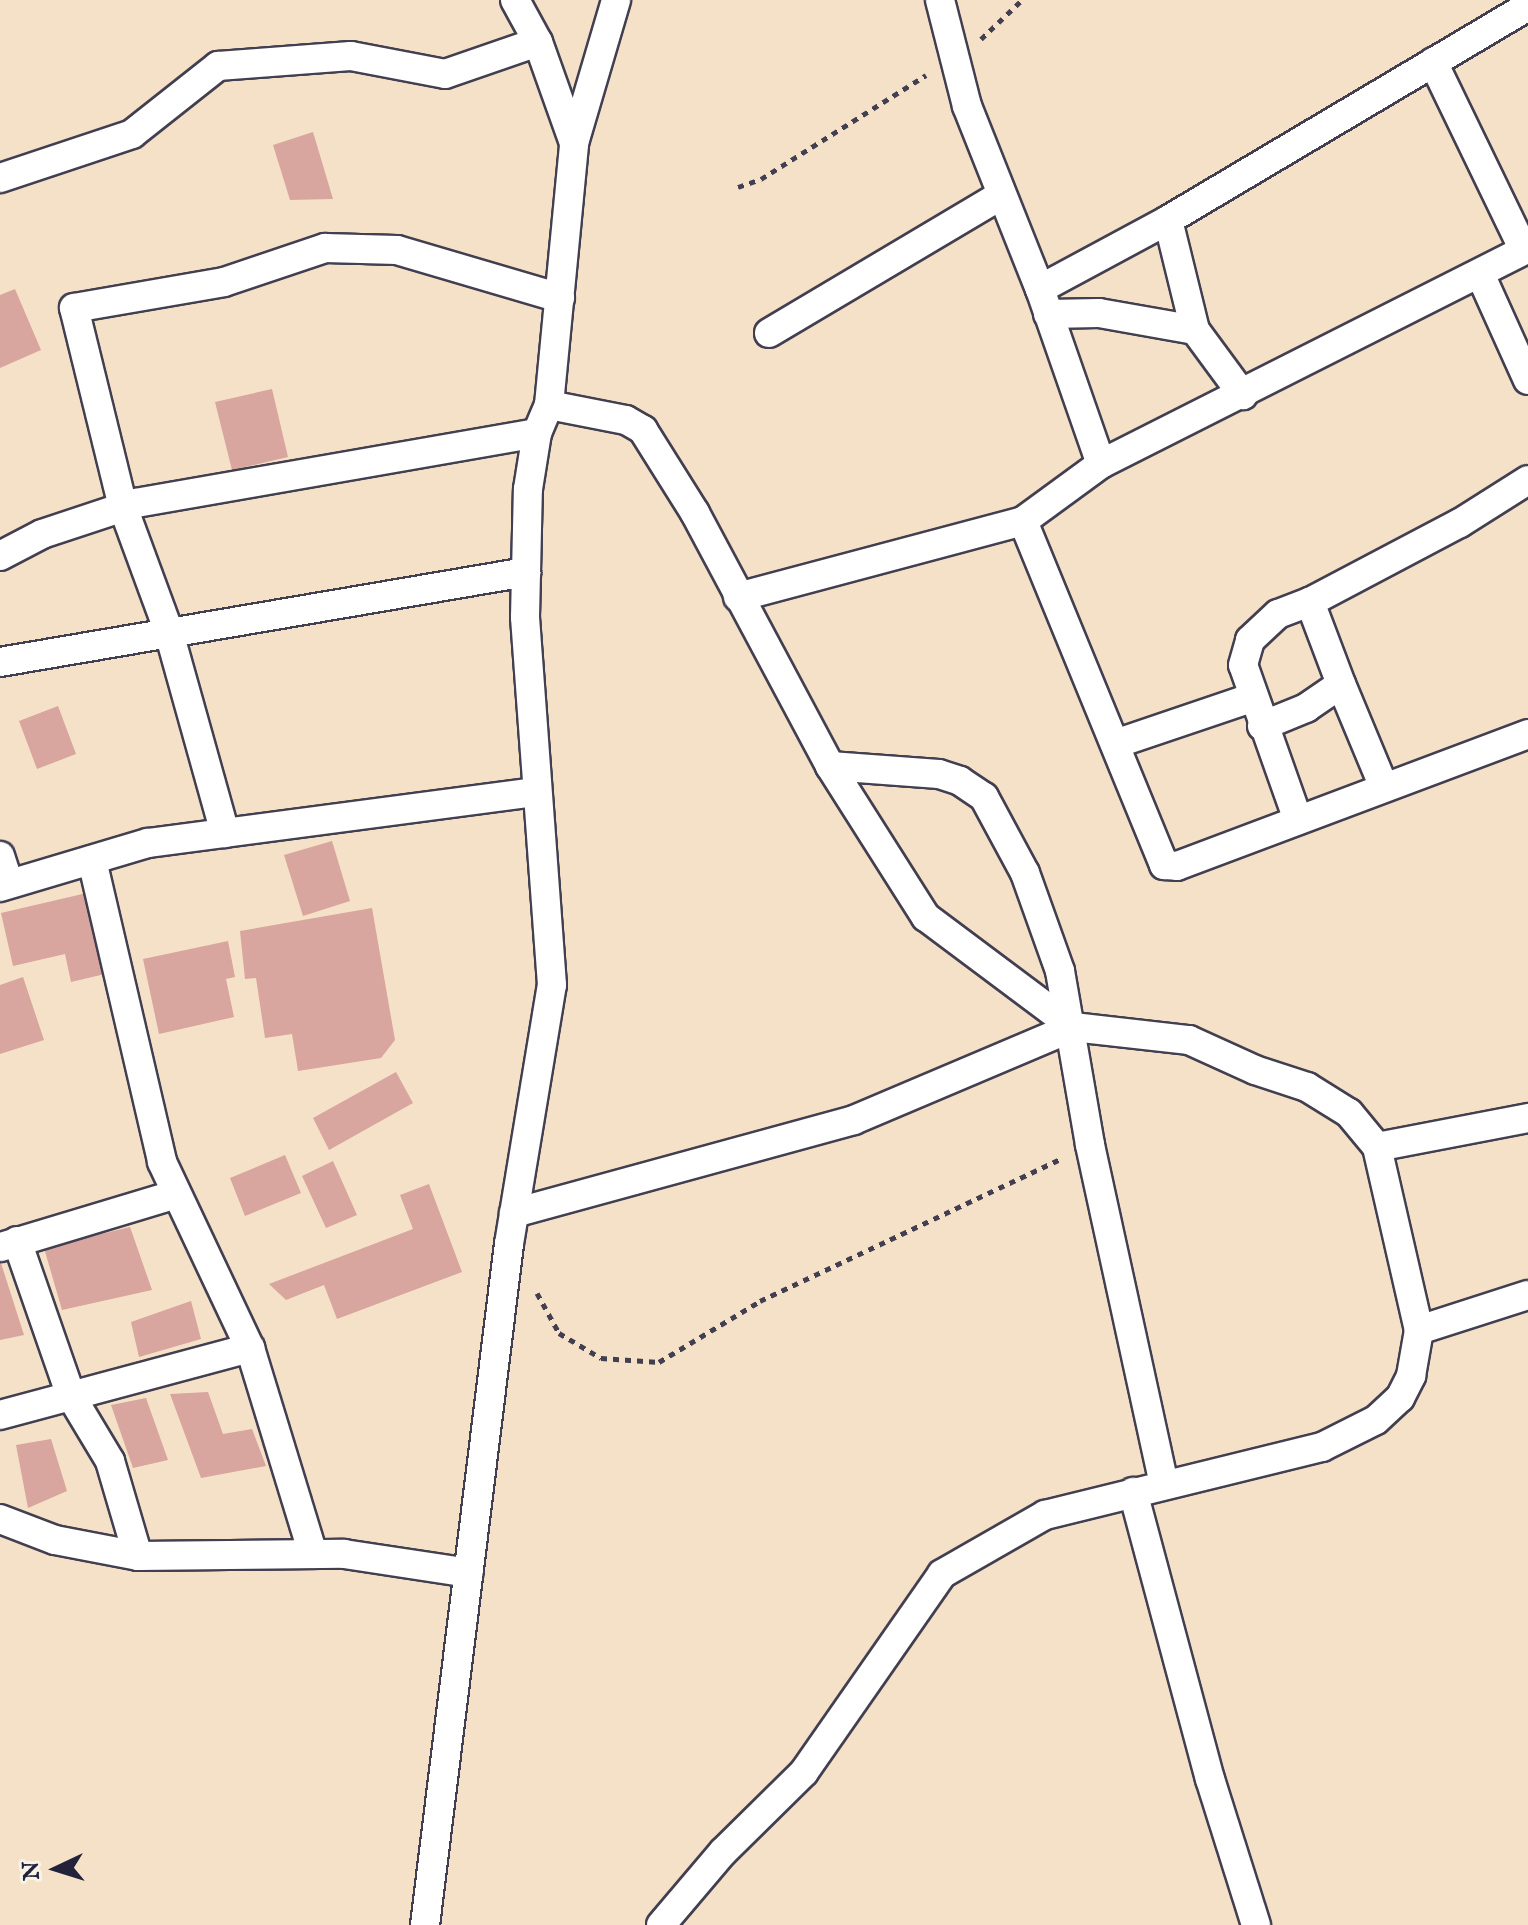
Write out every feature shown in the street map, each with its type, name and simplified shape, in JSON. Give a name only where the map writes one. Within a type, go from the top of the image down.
[{"type":"street","points":[[515,0],[538,42],[574,143]]},
{"type":"street","points":[[425,1925],[509,1244],[552,985],[534,792],[526,572],[528,489],[537,433],[549,405],[574,143],[616,0]]},
{"type":"street","points":[[940,0],[967,106],[1044,302],[1101,464]]},
{"type":"street","points":[[1044,302],[1168,220],[1528,6]]},
{"type":"street","points":[[0,178],[132,134],[218,66],[351,56],[445,74],[538,42]]},
{"type":"street","points":[[738,597],[1023,521],[1101,464],[1243,395],[1362,330],[1481,276],[1526,249],[1433,62]]},
{"type":"street","points":[[769,333],[1001,195]]},
{"type":"street","points":[[1168,220],[1195,330],[1243,395]]},
{"type":"street","points":[[225,833],[169,632],[123,507],[74,308],[224,282],[325,248],[397,250],[560,298]]},
{"type":"street","points":[[1481,276],[1528,380]]},
{"type":"street","points":[[1044,302],[1195,330]]},
{"type":"street","points":[[549,405],[626,420],[643,430],[830,766],[926,917],[1073,1027],[1202,1044],[1255,1070],[1307,1087],[1349,1113],[1377,1147],[1419,1330],[1411,1376],[1400,1398],[1376,1420],[1322,1447],[1045,1515],[942,1574],[804,1772],[723,1852],[661,1925]]},
{"type":"street","points":[[0,556],[42,534],[123,507],[280,475],[537,433]]},
{"type":"street","points":[[1298,820],[1251,698],[1243,665],[1250,640],[1278,614],[1310,602],[1460,523],[1528,480]]},
{"type":"street","points":[[1023,521],[1118,743],[1164,865],[1177,866],[1383,785],[1528,734]]},
{"type":"street","points":[[0,662],[526,572]]},
{"type":"street","points":[[1310,602],[1383,785]]},
{"type":"street","points":[[1262,726],[1306,708],[1341,684]]},
{"type":"street","points":[[1118,743],[1251,698]]},
{"type":"street","points":[[830,766],[939,774],[984,797],[1025,873],[1060,971],[1073,1027],[1090,1145],[1164,1484]]},
{"type":"street","points":[[0,856],[4,886],[148,843],[534,792]]},
{"type":"street","points":[[92,860],[162,1162],[250,1348],[313,1554]]},
{"type":"street","points":[[514,1213],[854,1120],[1073,1027]]},
{"type":"street","points":[[1377,1147],[1528,1118]]},
{"type":"street","points":[[138,1556],[110,1461],[71,1396],[9,1244],[176,1194]]},
{"type":"street","points":[[1419,1330],[1528,1295]]},
{"type":"street","points":[[0,1415],[250,1348]]},
{"type":"street","points":[[1133,1492],[1210,1779],[1256,1925]]},
{"type":"street","points":[[0,1519],[55,1540],[138,1556],[344,1554],[469,1573]]},
{"type":"path","points":[[738,187],[761,179],[955,59],[1022,0]]},
{"type":"path","points":[[509,1244],[559,1333],[601,1358],[659,1362],[760,1301],[1090,1145]]},
{"type":"building","points":[[313,132],[333,199],[290,200],[273,145]]},
{"type":"building","points":[[15,289],[41,350],[0,368],[0,295]]},
{"type":"building","points":[[272,389],[288,457],[232,470],[215,402]]},
{"type":"building","points":[[58,706],[76,754],[37,769],[19,721]]},
{"type":"building","points":[[332,841],[350,901],[303,916],[284,855]]},
{"type":"building","points":[[91,892],[109,973],[71,982],[65,954],[13,966],[1,913]]},
{"type":"building","points":[[372,908],[395,1040],[381,1058],[298,1071],[292,1034],[265,1038],[256,978],[245,979],[240,931]]},
{"type":"building","points":[[228,941],[235,977],[226,979],[234,1017],[159,1034],[143,959]]},
{"type":"building","points":[[23,977],[44,1040],[0,1054],[0,985]]},
{"type":"building","points":[[396,1072],[413,1103],[329,1150],[313,1118]]},
{"type":"building","points":[[285,1155],[301,1193],[245,1216],[230,1178]]},
{"type":"building","points":[[333,1161],[357,1215],[326,1228],[302,1176]]},
{"type":"building","points":[[429,1184],[462,1272],[337,1319],[324,1285],[286,1300],[269,1284],[413,1229],[400,1195]]},
{"type":"building","points":[[130,1227],[152,1290],[62,1310],[44,1248]]},
{"type":"building","points":[[0,1260],[24,1335],[0,1340]]},
{"type":"building","points":[[191,1301],[201,1339],[139,1357],[131,1322]]},
{"type":"building","points":[[208,1392],[223,1434],[252,1429],[266,1466],[201,1478],[170,1394]]},
{"type":"building","points":[[146,1398],[168,1460],[133,1468],[111,1405]]},
{"type":"building","points":[[51,1439],[67,1491],[28,1508],[16,1445]]}]
